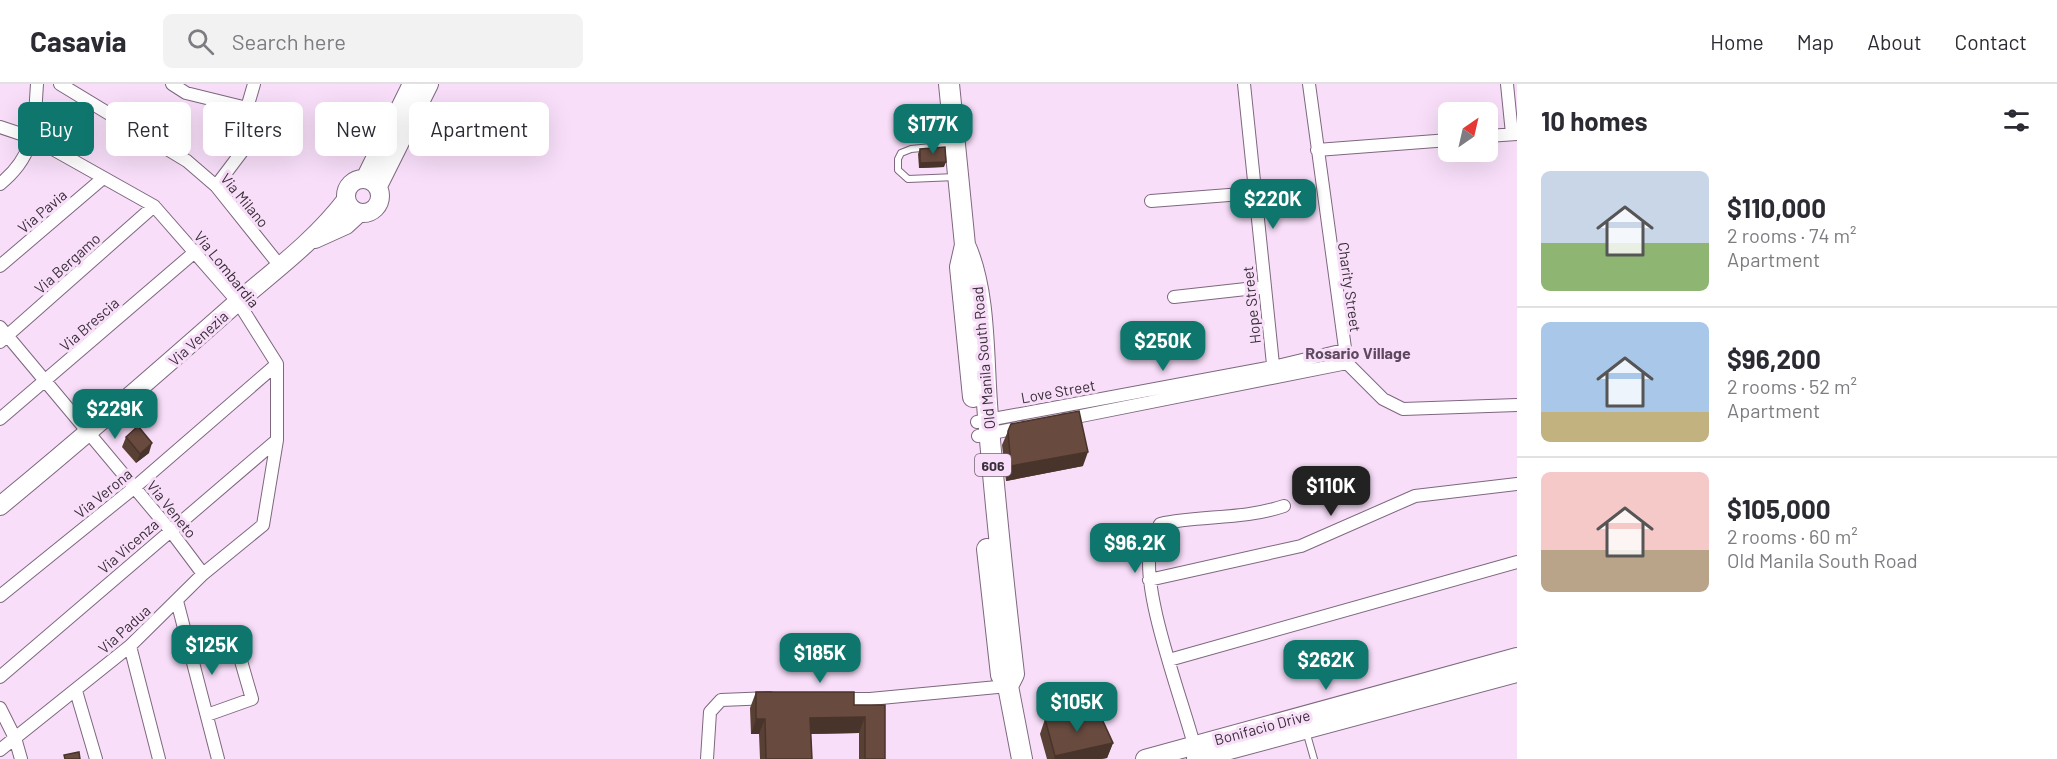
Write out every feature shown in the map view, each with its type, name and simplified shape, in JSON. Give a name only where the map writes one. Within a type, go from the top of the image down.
[{"type":"main road","name":"Old Manila South Road","points":[[949,84],[965,245],[960,267],[983,427],[994,633],[1001,675],[1008,686],[1022,759]]},
{"type":"street","points":[[36,102],[37,84]]},
{"type":"street","name":"Via Milano","points":[[60,84],[187,161],[216,186],[280,266]]},
{"type":"street","points":[[172,84],[186,93],[246,108],[254,84]]},
{"type":"street","points":[[346,200],[351,208],[359,213],[371,212],[379,203],[371,182],[412,84]]},
{"type":"street","points":[[371,182],[429,84]]},
{"type":"street","name":"Hope Street","points":[[1244,84],[1274,373]]},
{"type":"street","name":"Charity Street","points":[[1309,84],[1344,350]]},
{"type":"street","points":[[1498,135],[1514,134],[1513,100],[1507,84]]},
{"type":"street","name":"Via Lombardia","points":[[0,127],[18,133]]},
{"type":"street","points":[[1317,150],[1438,141]]},
{"type":"street","points":[[0,184],[15,172],[23,156]]},
{"type":"street","name":"Via Lombardia","points":[[63,156],[154,206],[196,251],[238,302],[277,364]]},
{"type":"street","points":[[216,186],[239,156]]},
{"type":"street","name":"Via Pavia","points":[[0,266],[102,179]]},
{"type":"street","points":[[313,239],[346,200],[350,184],[371,182]]},
{"type":"street","points":[[1150,201],[1255,193]]},
{"type":"street","name":"Via Bergamo","points":[[3,335],[154,206]]},
{"type":"street","points":[[313,239],[346,225],[359,213]]},
{"type":"street","name":"Via Venezia","points":[[0,506],[89,433],[313,239]]},
{"type":"street","name":"Via Brescia","points":[[0,419],[196,251]]},
{"type":"street","points":[[1174,297],[1264,287]]},
{"type":"street","name":"Via Veneto","points":[[3,335],[135,487],[203,574]]},
{"type":"street","points":[[1344,350],[1347,363],[1383,399],[1403,409],[1517,405]]},
{"type":"street","name":"Love Street","points":[[1274,373],[1344,350]]},
{"type":"street","name":"Love Street","points":[[983,427],[1274,373],[1347,363]]},
{"type":"street","points":[[277,364],[278,440]]},
{"type":"street","name":"Via Verona","points":[[0,596],[135,487],[277,364]]},
{"type":"street","name":"Via Padua","points":[[0,750],[130,646],[203,574],[263,525],[278,440]]},
{"type":"street","name":"Via Vicenza","points":[[0,677],[278,440]]},
{"type":"street","points":[[1149,580],[1301,546],[1414,496],[1517,484]]},
{"type":"street","points":[[1196,754],[1149,580],[1150,547],[1160,524],[1185,519],[1229,518],[1264,513],[1284,506]]},
{"type":"street","points":[[1169,660],[1517,562]]},
{"type":"street","points":[[177,601],[218,759]]},
{"type":"street","points":[[130,646],[159,759]]},
{"type":"street","name":"Bonifacio Drive","points":[[1196,754],[1517,657]]},
{"type":"street","points":[[207,715],[252,699],[241,661]]},
{"type":"street","name":"Bonifacio Drive","points":[[1145,759],[1196,754],[1306,730],[1517,673]]},
{"type":"street","points":[[824,699],[870,699],[1008,686]]},
{"type":"street","points":[[76,691],[96,759]]},
{"type":"street","points":[[706,759],[710,712],[721,700],[779,699]]},
{"type":"street","points":[[0,708],[15,738],[21,759]]},
{"type":"lane","points":[[955,145],[907,150],[898,159],[898,170],[908,179],[915,180],[958,177]]},
{"type":"lane","points":[[1306,730],[1314,759]]},
{"type":"building","points":[[945,147],[946,162],[920,163],[920,149]]},
{"type":"building","points":[[1079,411],[1088,452],[1011,466],[1008,431],[1011,424]]},
{"type":"building","points":[[138,426],[152,443],[140,454],[126,437]]},
{"type":"building","points":[[756,692],[854,692],[854,705],[885,705],[885,759],[865,759],[865,717],[810,718],[812,759],[766,759],[765,719],[756,719]]},
{"type":"building","points":[[1075,713],[1101,717],[1113,743],[1055,756],[1045,719]]},
{"type":"building","points":[[79,752],[80,759],[65,759],[64,755]]},
{"type":"district","name":"Rosario Village","points":[[1358,352]]}]
